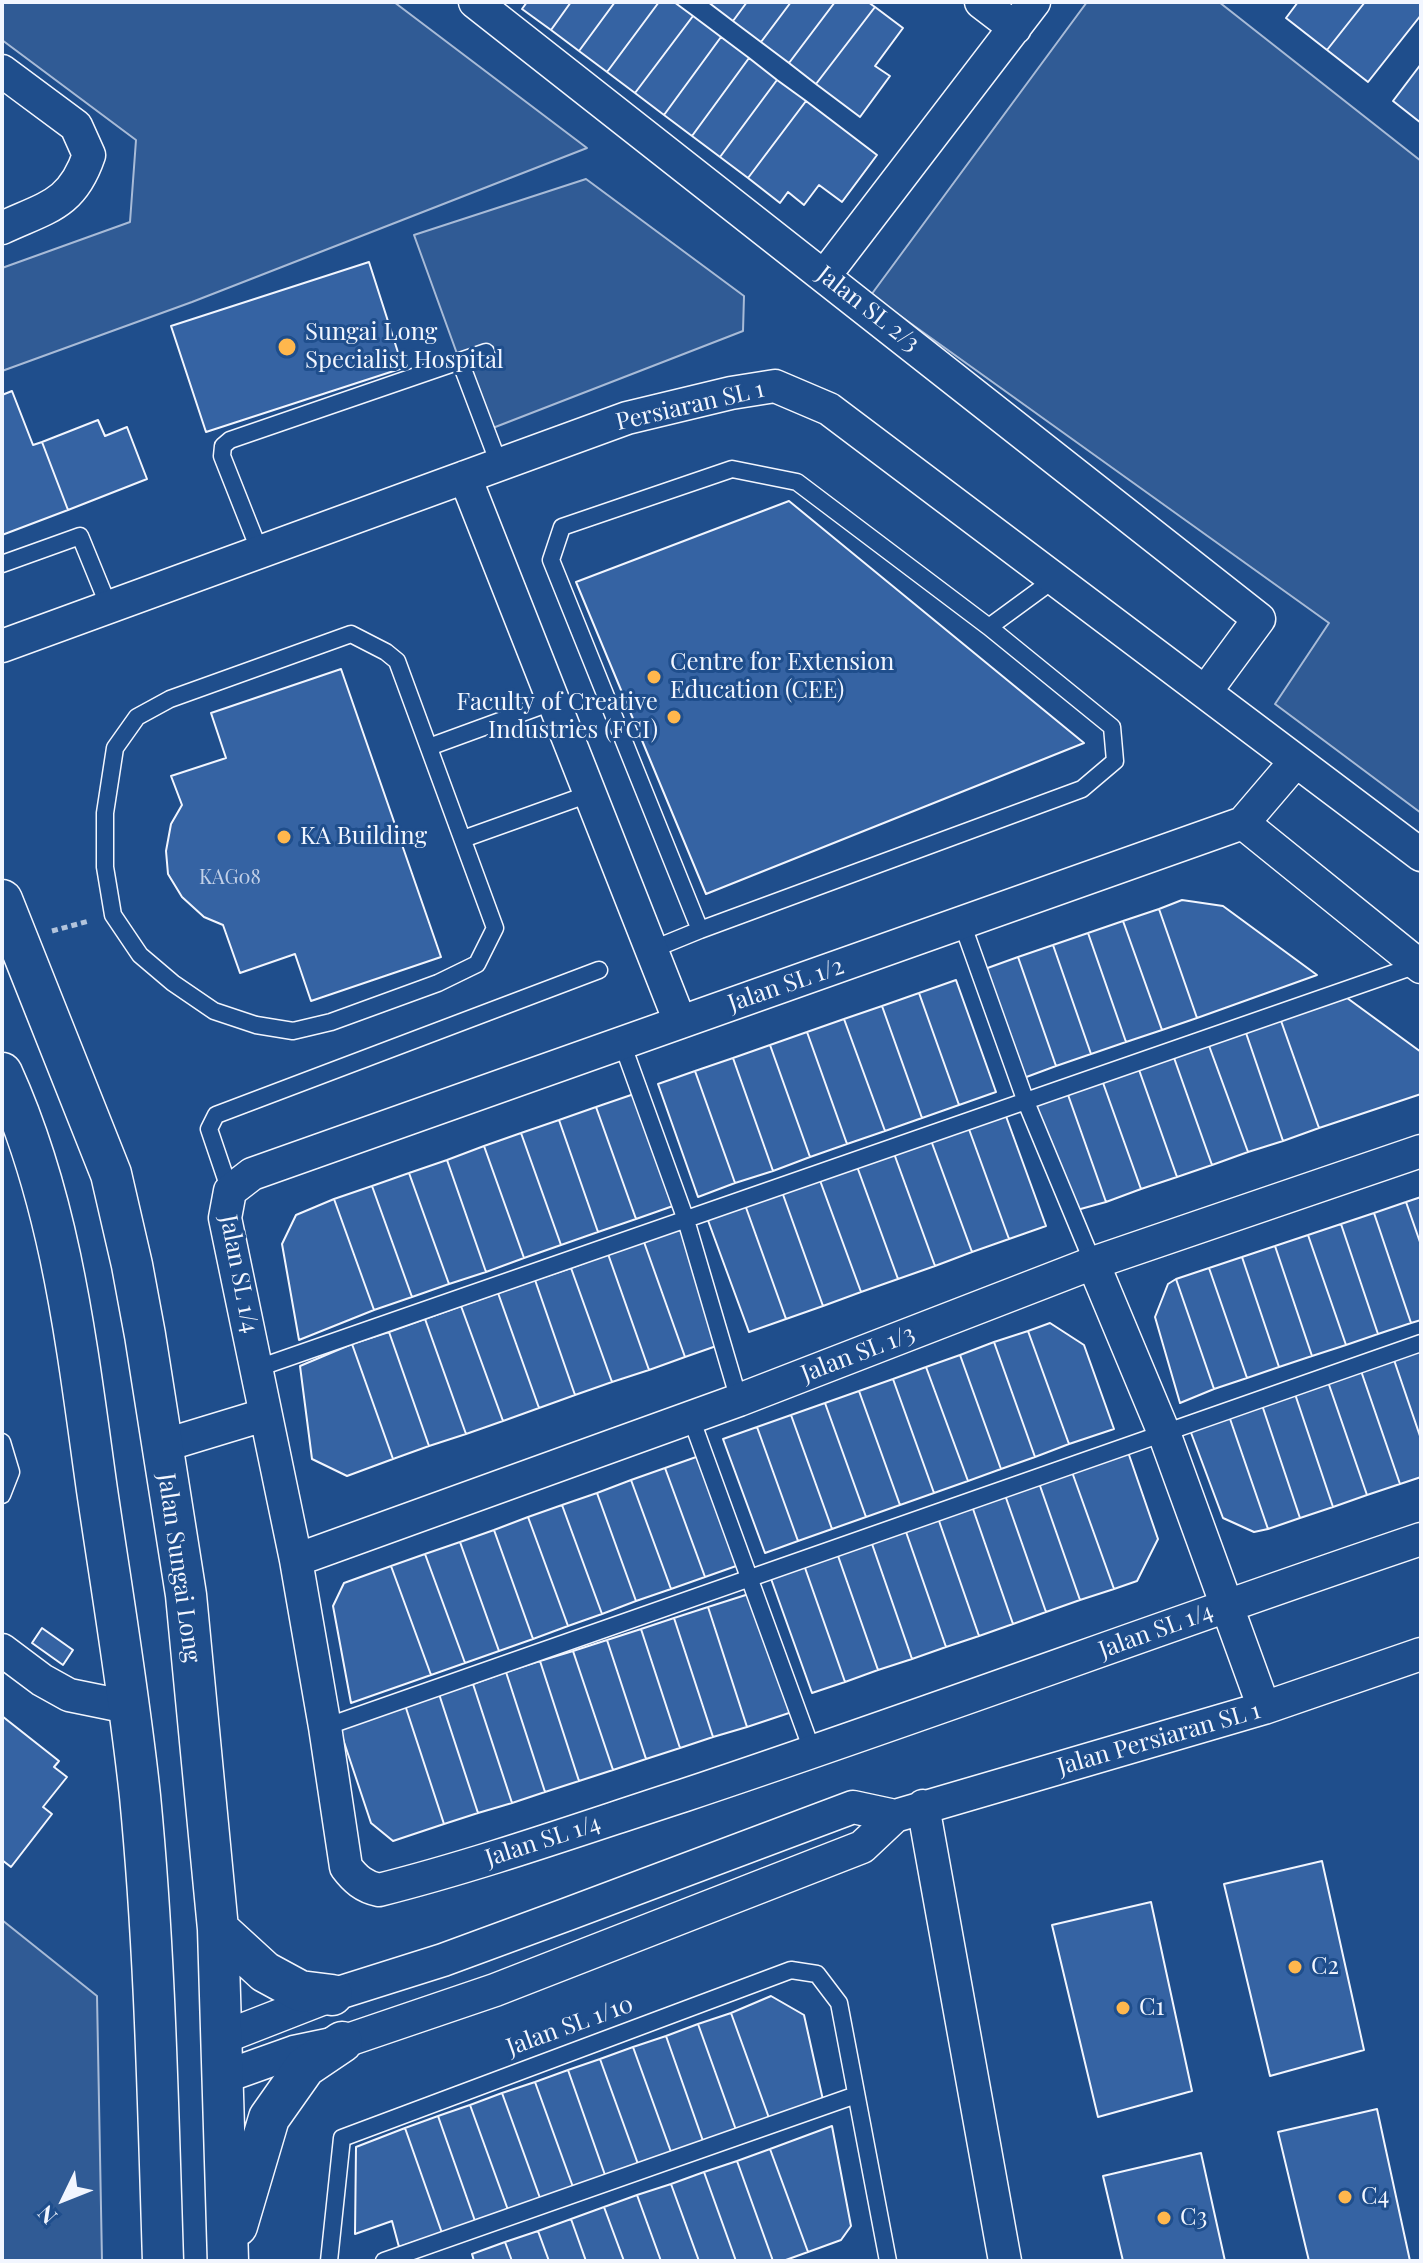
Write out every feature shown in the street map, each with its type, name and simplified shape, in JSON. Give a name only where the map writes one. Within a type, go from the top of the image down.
[{"type":"street","name":"Jalan SL 2/3","points":[[475,2],[1259,619],[1206,691]]},
{"type":"street","points":[[981,2],[1015,28]]},
{"type":"street","points":[[825,275],[1034,2]]},
{"type":"street","points":[[2,71],[76,126],[89,155],[82,178],[65,198],[2,228]]},
{"type":"street","name":"Persiaran SL 1","points":[[2,646],[627,418],[731,393],[775,386],[829,409],[1421,855]]},
{"type":"street","points":[[465,477],[680,1022]]},
{"type":"street","name":"Jalan SL 1/2","points":[[241,1182],[680,1022],[1243,823],[1296,761]]},
{"type":"street","points":[[1243,823],[1419,966]]},
{"type":"street","name":"Jalan Sungai Long","points":[[2,900],[111,1174],[132,1265],[186,1595],[218,1929],[228,2260]]},
{"type":"street","points":[[3,1080],[44,1182],[73,1320],[128,1707],[140,1797],[156,2036],[163,2261]]},
{"type":"street","name":"Jalan SL 1/3","points":[[296,1560],[691,1418],[1093,1263],[1421,1151]]},
{"type":"street","name":"Jalan SL 1/4","points":[[241,1182],[226,1203],[225,1218],[296,1560],[346,1867],[360,1882],[379,1890],[443,1874],[813,1753],[1226,1605],[1421,1539]]},
{"type":"street","points":[[1093,1263],[1164,1433],[1264,1708]]},
{"type":"street","points":[[162,1446],[264,1415]]},
{"type":"street","points":[[2,1650],[42,1680],[69,1695],[128,1707]]},
{"type":"street","name":"Jalan Persiaran SL 1","points":[[909,1811],[1264,1708],[1421,1654]]},
{"type":"street","points":[[158,2092],[185,2062],[219,2039],[332,1995],[499,1940],[853,1807],[909,1811]]},
{"type":"street","points":[[156,2036],[185,2062],[204,2074],[221,2078],[294,2052],[342,2042],[495,1990],[862,1847],[909,1811]]},
{"type":"street","points":[[909,1811],[1005,2261]]},
{"type":"street","points":[[218,1929],[265,1972],[300,1991],[332,1995]]},
{"type":"street","points":[[228,2260],[269,2118],[305,2067],[342,2042]]},
{"type":"lane","points":[[260,552],[222,456],[223,446],[230,440],[486,352]]},
{"type":"lane","points":[[460,361],[499,464]]},
{"type":"lane","points":[[651,950],[1082,789],[1115,761],[1112,727],[989,627],[797,482],[732,469],[562,527],[551,560],[700,930]]},
{"type":"lane","points":[[2,564],[80,536],[109,607]]},
{"type":"lane","points":[[989,627],[1056,578]]},
{"type":"lane","points":[[351,634],[397,661],[463,839],[495,928],[477,964],[438,983],[331,1022],[293,1031],[256,1025],[214,1011],[173,983],[140,955],[113,915],[105,867],[105,813],[115,748],[137,717],[170,699],[351,634]]},
{"type":"lane","points":[[429,747],[552,702]]},
{"type":"lane","points":[[463,839],[589,794]]},
{"type":"lane","points":[[962,923],[1026,1102],[1093,1263]]},
{"type":"lane","points":[[258,1368],[1419,966]]},
{"type":"lane","points":[[241,1182],[209,1129],[216,1115],[599,970]]},
{"type":"lane","points":[[622,1043],[686,1220],[739,1400]]},
{"type":"lane","points":[[325,1727],[1421,1343]]},
{"type":"lane","points":[[691,1418],[813,1753]]},
{"type":"lane","points":[[2,1442],[11,1472],[2,1495]]},
{"type":"lane","name":"Jalan SL 1/10","points":[[329,2261],[342,2138],[791,1970],[817,1974],[839,2003],[856,2095]]},
{"type":"lane","points":[[384,2261],[856,2095],[888,2261]]},
{"type":"path","points":[[20,939],[113,915]]},
{"type":"shaded area","points":[[2,2],[394,2],[587,148],[192,302],[2,371],[2,268],[130,222],[136,140],[2,40]]},
{"type":"shaded area","points":[[1087,2],[1219,2],[1421,161],[1421,813],[1275,704],[1329,623],[871,295]]},
{"type":"shaded area","points":[[586,179],[744,296],[743,331],[485,431],[414,235]]},
{"type":"shaded area","points":[[2,1920],[97,1996],[102,2261],[2,2261]]},
{"type":"building","points":[[527,2],[571,2],[551,30],[522,9]]},
{"type":"building","points":[[571,2],[615,2],[579,51],[551,30]]},
{"type":"building","points":[[615,2],[659,2],[607,72],[579,51]]},
{"type":"building","points":[[659,2],[674,2],[693,16],[635,93],[607,72]]},
{"type":"building","points":[[708,2],[747,2],[733,21]]},
{"type":"building","points":[[747,2],[791,2],[761,42],[733,21]]},
{"type":"building","points":[[791,2],[835,2],[789,63],[761,42]]},
{"type":"building","points":[[835,2],[868,2],[875,7],[816,84],[789,63]]},
{"type":"building","points":[[1298,2],[1365,2],[1327,50],[1286,18]]},
{"type":"building","points":[[1365,2],[1421,2],[1421,15],[1368,82],[1327,50]]},
{"type":"building","points":[[875,7],[903,28],[875,66],[890,76],[860,117],[816,84]]},
{"type":"building","points":[[693,16],[721,37],[664,115],[635,93]]},
{"type":"building","points":[[721,37],[749,58],[692,136],[664,115]]},
{"type":"building","points":[[749,58],[777,80],[720,157],[692,136]]},
{"type":"building","points":[[1421,64],[1421,123],[1393,101]]},
{"type":"building","points":[[777,80],[806,101],[748,178],[720,157]]},
{"type":"building","points":[[806,101],[877,155],[842,202],[819,185],[804,205],[788,192],[780,203],[748,178]]},
{"type":"building","name":"Sungai Long Specialist Hospital","points":[[369,262],[403,368],[206,432],[171,326]]},
{"type":"building","points":[[12,391],[33,445],[42,442],[68,510],[2,535],[2,395]]},
{"type":"building","points":[[98,420],[105,436],[127,427],[147,479],[68,510],[42,442]]},
{"type":"building","points":[[789,501],[1084,743],[706,894],[576,582]]},
{"type":"building","name":"KA Building","points":[[341,669],[441,957],[311,1001],[295,954],[240,973],[223,925],[204,917],[182,897],[168,874],[166,851],[171,824],[182,805],[171,776],[226,758],[211,713]]},
{"type":"building","points":[[1182,900],[1223,906],[1317,975],[1197,1018],[1159,909]]},
{"type":"building","points":[[1159,909],[1197,1018],[1162,1030],[1123,921]]},
{"type":"building","points":[[1123,921],[1162,1030],[1126,1042],[1088,933]]},
{"type":"building","points":[[1088,933],[1126,1042],[1091,1054],[1053,945]]},
{"type":"building","points":[[1053,945],[1091,1054],[1056,1066],[1018,957]]},
{"type":"building","points":[[1018,957],[1056,1066],[1021,1079],[982,970]]},
{"type":"building","points":[[956,980],[996,1092],[959,1105],[919,993]]},
{"type":"building","points":[[919,993],[959,1105],[922,1118],[882,1006]]},
{"type":"building","points":[[1343,995],[1421,1052],[1421,1094],[1319,1128],[1280,1018]]},
{"type":"building","points":[[882,1006],[922,1118],[885,1131],[844,1019]]},
{"type":"building","points":[[1280,1018],[1319,1128],[1283,1141],[1245,1030]]},
{"type":"building","points":[[844,1019],[885,1131],[847,1144],[807,1032]]},
{"type":"building","points":[[1245,1030],[1283,1141],[1248,1152],[1208,1043]]},
{"type":"building","points":[[807,1032],[847,1144],[810,1157],[770,1045]]},
{"type":"building","points":[[1208,1043],[1248,1152],[1212,1165],[1173,1055]]},
{"type":"building","points":[[770,1045],[810,1157],[773,1171],[733,1058]]},
{"type":"building","points":[[1173,1055],[1212,1165],[1177,1177],[1138,1067]]},
{"type":"building","points":[[733,1058],[773,1171],[735,1183],[695,1071]]},
{"type":"building","points":[[1138,1067],[1177,1177],[1141,1189],[1102,1080]]},
{"type":"building","points":[[695,1071],[735,1183],[698,1197],[658,1084]]},
{"type":"building","points":[[1102,1080],[1141,1189],[1106,1202],[1067,1092]]},
{"type":"building","points":[[1067,1092],[1106,1202],[1077,1210],[1032,1104]]},
{"type":"building","points":[[634,1094],[673,1206],[636,1219],[596,1107]]},
{"type":"building","points":[[596,1107],[636,1219],[598,1232],[559,1120]]},
{"type":"building","points":[[1003,1108],[1046,1226],[1009,1239],[966,1121]]},
{"type":"building","points":[[559,1120],[598,1232],[561,1245],[521,1133]]},
{"type":"building","points":[[966,1121],[1009,1239],[972,1252],[929,1135]]},
{"type":"building","points":[[521,1133],[561,1245],[524,1258],[484,1146]]},
{"type":"building","points":[[929,1135],[972,1252],[935,1266],[892,1148]]},
{"type":"building","points":[[484,1146],[524,1258],[486,1272],[447,1160]]},
{"type":"building","points":[[892,1148],[935,1266],[898,1279],[855,1161]]},
{"type":"building","points":[[447,1160],[486,1272],[449,1284],[409,1173]]},
{"type":"building","points":[[855,1161],[898,1279],[861,1292],[818,1175]]},
{"type":"building","points":[[409,1173],[449,1284],[412,1297],[372,1186]]},
{"type":"building","points":[[818,1175],[861,1292],[823,1306],[781,1189]]},
{"type":"building","points":[[372,1186],[412,1297],[374,1310],[334,1199]]},
{"type":"building","points":[[781,1189],[823,1306],[786,1319],[744,1202]]},
{"type":"building","points":[[1421,1197],[1421,1245],[1406,1202]]},
{"type":"building","points":[[334,1199],[374,1310],[299,1340],[282,1244],[296,1215]]},
{"type":"building","points":[[744,1202],[786,1319],[749,1332],[706,1215]]},
{"type":"building","points":[[1406,1202],[1421,1245],[1421,1320],[1411,1323],[1374,1213]]},
{"type":"building","points":[[1374,1213],[1411,1323],[1378,1334],[1341,1224]]},
{"type":"building","points":[[1341,1224],[1378,1334],[1346,1345],[1308,1235]]},
{"type":"building","points":[[681,1229],[722,1344],[685,1357],[644,1242]]},
{"type":"building","points":[[1308,1235],[1346,1345],[1312,1356],[1275,1246]]},
{"type":"building","points":[[644,1242],[685,1357],[649,1370],[608,1254]]},
{"type":"building","points":[[1275,1246],[1312,1356],[1279,1367],[1242,1257]]},
{"type":"building","points":[[608,1254],[649,1370],[612,1382],[571,1268]]},
{"type":"building","points":[[1242,1257],[1279,1367],[1247,1378],[1209,1268]]},
{"type":"building","points":[[571,1268],[612,1382],[575,1395],[535,1280]]},
{"type":"building","points":[[1209,1268],[1247,1378],[1214,1389],[1176,1279]]},
{"type":"building","points":[[1176,1279],[1214,1389],[1180,1403],[1155,1317],[1168,1284]]},
{"type":"building","points":[[535,1280],[575,1395],[539,1408],[498,1293]]},
{"type":"building","points":[[498,1293],[539,1408],[503,1421],[461,1306]]},
{"type":"building","points":[[461,1306],[503,1421],[466,1434],[425,1319]]},
{"type":"building","points":[[425,1319],[466,1434],[429,1446],[389,1332]]},
{"type":"building","points":[[1050,1323],[1084,1345],[1114,1429],[1069,1444],[1028,1331]]},
{"type":"building","points":[[1028,1331],[1069,1444],[1035,1457],[994,1342]]},
{"type":"building","points":[[389,1332],[429,1446],[393,1459],[352,1344]]},
{"type":"building","points":[[994,1342],[1035,1457],[1001,1469],[960,1355]]},
{"type":"building","points":[[352,1344],[393,1459],[347,1476],[312,1459],[300,1366]]},
{"type":"building","points":[[1421,1348],[1421,1439],[1393,1357]]},
{"type":"building","points":[[960,1355],[1001,1469],[968,1481],[926,1367]]},
{"type":"building","points":[[1393,1357],[1421,1439],[1421,1477],[1400,1484],[1360,1368]]},
{"type":"building","points":[[926,1367],[968,1481],[934,1493],[893,1379]]},
{"type":"building","points":[[1360,1368],[1400,1484],[1367,1495],[1327,1379]]},
{"type":"building","points":[[893,1379],[934,1493],[900,1505],[859,1391]]},
{"type":"building","points":[[1327,1379],[1367,1495],[1333,1507],[1294,1391]]},
{"type":"building","points":[[859,1391],[900,1505],[866,1517],[825,1403]]},
{"type":"building","points":[[1294,1391],[1333,1507],[1300,1518],[1261,1402]]},
{"type":"building","points":[[1261,1402],[1300,1518],[1268,1529],[1228,1413]]},
{"type":"building","points":[[825,1403],[866,1517],[832,1529],[791,1415]]},
{"type":"building","points":[[1228,1413],[1268,1529],[1254,1532],[1223,1518],[1190,1430]]},
{"type":"building","points":[[791,1415],[832,1529],[798,1541],[757,1427]]},
{"type":"building","points":[[757,1427],[798,1541],[765,1553],[723,1439]]},
{"type":"building","points":[[1128,1452],[1158,1539],[1137,1581],[1114,1589],[1072,1472]]},
{"type":"building","points":[[699,1456],[739,1565],[705,1577],[665,1468]]},
{"type":"building","points":[[665,1468],[705,1577],[671,1589],[631,1480]]},
{"type":"building","points":[[1072,1472],[1114,1589],[1080,1600],[1039,1483]]},
{"type":"building","points":[[631,1480],[671,1589],[636,1601],[597,1493]]},
{"type":"building","points":[[1039,1483],[1080,1600],[1046,1612],[1005,1495]]},
{"type":"building","points":[[597,1493],[636,1601],[602,1614],[562,1505]]},
{"type":"building","points":[[1005,1495],[1046,1612],[1013,1624],[972,1506]]},
{"type":"building","points":[[562,1505],[602,1614],[568,1626],[528,1517]]},
{"type":"building","points":[[972,1506],[1013,1624],[979,1636],[938,1518]]},
{"type":"building","points":[[528,1517],[568,1626],[533,1639],[494,1530]]},
{"type":"building","points":[[938,1518],[979,1636],[946,1647],[905,1529]]},
{"type":"building","points":[[905,1529],[946,1647],[912,1659],[871,1541]]},
{"type":"building","points":[[494,1530],[533,1639],[499,1651],[460,1542]]},
{"type":"building","points":[[871,1541],[912,1659],[878,1670],[837,1553]]},
{"type":"building","points":[[460,1542],[499,1651],[465,1663],[425,1554]]},
{"type":"building","points":[[837,1553],[878,1670],[845,1682],[804,1565]]},
{"type":"building","points":[[425,1554],[465,1663],[431,1675],[391,1566]]},
{"type":"building","points":[[804,1565],[845,1682],[812,1693],[770,1576]]},
{"type":"building","points":[[391,1566],[431,1675],[351,1703],[333,1606],[344,1583]]},
{"type":"building","points":[[752,1593],[792,1712],[747,1727],[708,1607]]},
{"type":"building","points":[[708,1607],[747,1727],[713,1737],[674,1618]]},
{"type":"building","points":[[674,1618],[713,1737],[680,1748],[641,1629]]},
{"type":"building","points":[[42,1628],[73,1650],[63,1665],[32,1643]]},
{"type":"building","points":[[641,1629],[680,1748],[646,1759],[607,1640]]},
{"type":"building","points":[[607,1640],[646,1759],[613,1770],[573,1651]]},
{"type":"building","points":[[573,1651],[613,1770],[579,1781],[540,1661]]},
{"type":"building","points":[[540,1661],[579,1781],[545,1792],[506,1672]]},
{"type":"building","points":[[506,1672],[545,1792],[512,1803],[473,1684]]},
{"type":"building","points":[[473,1684],[512,1803],[478,1813],[439,1694]]},
{"type":"building","points":[[439,1694],[478,1813],[444,1824],[405,1705]]},
{"type":"building","points":[[405,1705],[444,1824],[393,1841],[371,1823],[339,1727]]},
{"type":"building","points":[[2,1716],[59,1761],[54,1767],[67,1777],[43,1807],[52,1814],[11,1867],[2,1860]]},
{"type":"building","name":"C2","points":[[1322,1861],[1364,2050],[1270,2076],[1224,1884]]},
{"type":"building","name":"C1","points":[[1151,1902],[1192,2091],[1098,2117],[1052,1925]]},
{"type":"building","points":[[771,1996],[804,2015],[823,2100],[769,2118],[731,2013]]},
{"type":"building","points":[[731,2013],[769,2118],[736,2130],[698,2024]]},
{"type":"building","points":[[698,2024],[736,2130],[703,2141],[666,2036]]},
{"type":"building","points":[[666,2036],[703,2141],[671,2152],[633,2047]]},
{"type":"building","points":[[633,2047],[671,2152],[638,2164],[600,2059]]},
{"type":"building","points":[[600,2059],[638,2164],[605,2175],[568,2070]]},
{"type":"building","points":[[568,2070],[605,2175],[573,2187],[535,2082]]},
{"type":"building","points":[[535,2082],[573,2187],[540,2198],[502,2093]]},
{"type":"building","points":[[502,2093],[540,2198],[508,2210],[470,2105]]},
{"type":"building","points":[[470,2105],[508,2210],[475,2221],[438,2116]]},
{"type":"building","name":"C4","points":[[1377,2109],[1410,2261],[1309,2261],[1278,2132]]},
{"type":"building","points":[[438,2116],[475,2221],[442,2233],[405,2128]]},
{"type":"building","points":[[832,2126],[851,2226],[841,2240],[808,2252],[770,2149]]},
{"type":"building","points":[[405,2128],[442,2233],[399,2247],[392,2221],[355,2234],[356,2147]]},
{"type":"building","points":[[770,2149],[808,2252],[783,2261],[773,2261],[737,2161]]},
{"type":"building","name":"C3","points":[[1201,2153],[1225,2261],[1123,2261],[1103,2176]]},
{"type":"building","points":[[737,2161],[773,2261],[736,2261],[704,2172]]},
{"type":"building","points":[[704,2172],[736,2261],[699,2261],[671,2184]]},
{"type":"building","points":[[671,2184],[699,2261],[661,2261],[637,2195]]},
{"type":"building","points":[[637,2195],[661,2261],[624,2261],[604,2207]]},
{"type":"building","points":[[604,2207],[624,2261],[586,2261],[571,2219]]},
{"type":"building","points":[[571,2219],[586,2261],[549,2261],[538,2231]]},
{"type":"building","points":[[538,2231],[549,2261],[512,2261],[505,2242]]},
{"type":"building","points":[[505,2242],[512,2261],[474,2261],[472,2254]]},
{"type":"place","name":"Sungai Long Specialist Hospital","points":[[287,347]]},
{"type":"place","name":"Centre for Extension Education (CEE)","points":[[654,677]]},
{"type":"place","name":"Faculty of Creative Industries (FCI)","points":[[674,717]]},
{"type":"place","name":"KA Building","points":[[284,837]]},
{"type":"place","name":"C2","points":[[1295,1967]]},
{"type":"place","name":"C1","points":[[1123,2008]]},
{"type":"place","name":"C4","points":[[1345,2197]]},
{"type":"place","name":"C3","points":[[1164,2218]]}]
